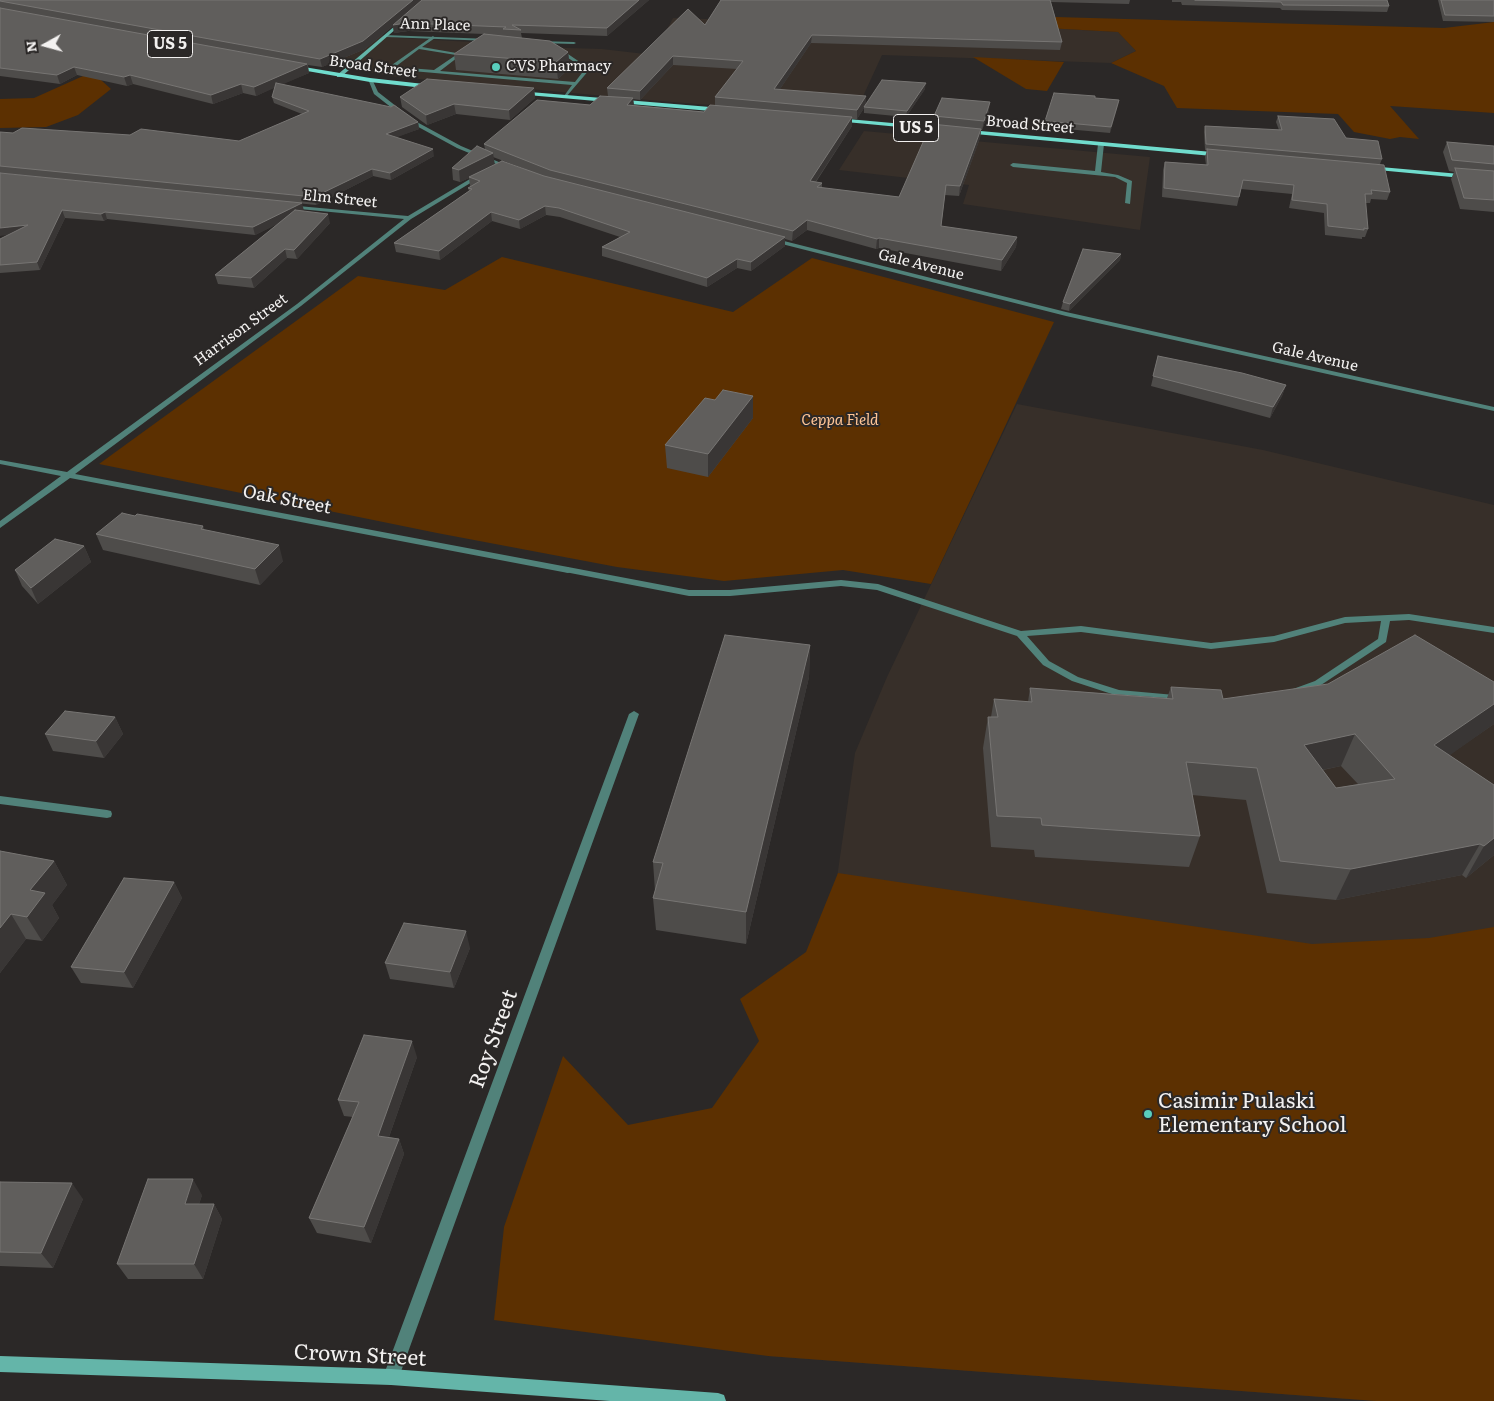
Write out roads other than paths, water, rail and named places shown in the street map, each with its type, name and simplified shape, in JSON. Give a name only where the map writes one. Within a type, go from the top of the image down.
[{"type":"main road","name":"Broad Street","points":[[288,66],[339,76],[437,87]]},
{"type":"main road","points":[[513,92],[730,111]]},
{"type":"main road","name":"Broad Street","points":[[826,119],[1227,155]]},
{"type":"main road","points":[[1362,168],[1494,179]]},
{"type":"street","points":[[339,76],[407,18]]},
{"type":"street","name":"Ann Place","points":[[386,36],[501,40]]},
{"type":"street","points":[[433,38],[390,68],[576,84]]},
{"type":"street","points":[[482,40],[484,44],[491,48]]},
{"type":"street","points":[[528,42],[574,44]]},
{"type":"street","points":[[418,48],[460,54],[435,72]]},
{"type":"street","points":[[547,54],[566,55],[588,69],[566,96]]},
{"type":"street","points":[[370,80],[376,93],[413,122],[451,143],[521,172]]},
{"type":"street","points":[[1098,173],[1101,144]]},
{"type":"street","name":"Harrison Street","points":[[0,525],[339,275],[409,218],[464,184],[503,165]]},
{"type":"street","points":[[1013,166],[1116,176],[1130,182],[1128,203]]},
{"type":"street","name":"Elm Street","points":[[280,205],[409,218]]},
{"type":"street","name":"Gale Avenue","points":[[766,239],[1066,314],[1494,409]]},
{"type":"street","name":"Oak Street","points":[[0,462],[689,593],[730,593],[841,583],[878,587],[1020,634]]},
{"type":"street","points":[[1020,634],[1081,629],[1212,646],[1274,639],[1344,620],[1409,617],[1494,630]]},
{"type":"street","points":[[1284,696],[1318,683],[1383,640],[1386,618]]},
{"type":"street","points":[[1020,634],[1046,663],[1076,679],[1118,693],[1194,699]]},
{"type":"street","name":"Roy Street","points":[[391,1378],[634,714]]},
{"type":"street","points":[[0,800],[107,814]]},
{"type":"street","name":"Crown Street","points":[[0,1364],[391,1378],[718,1401]]},
{"type":"place","name":"CVS Pharmacy","points":[[496,67]]},
{"type":"place","name":"Casimir Pulaski Elementary School","points":[[1148,1114]]},
{"type":"park label","name":"Ceppa Field","points":[[840,421]]}]
